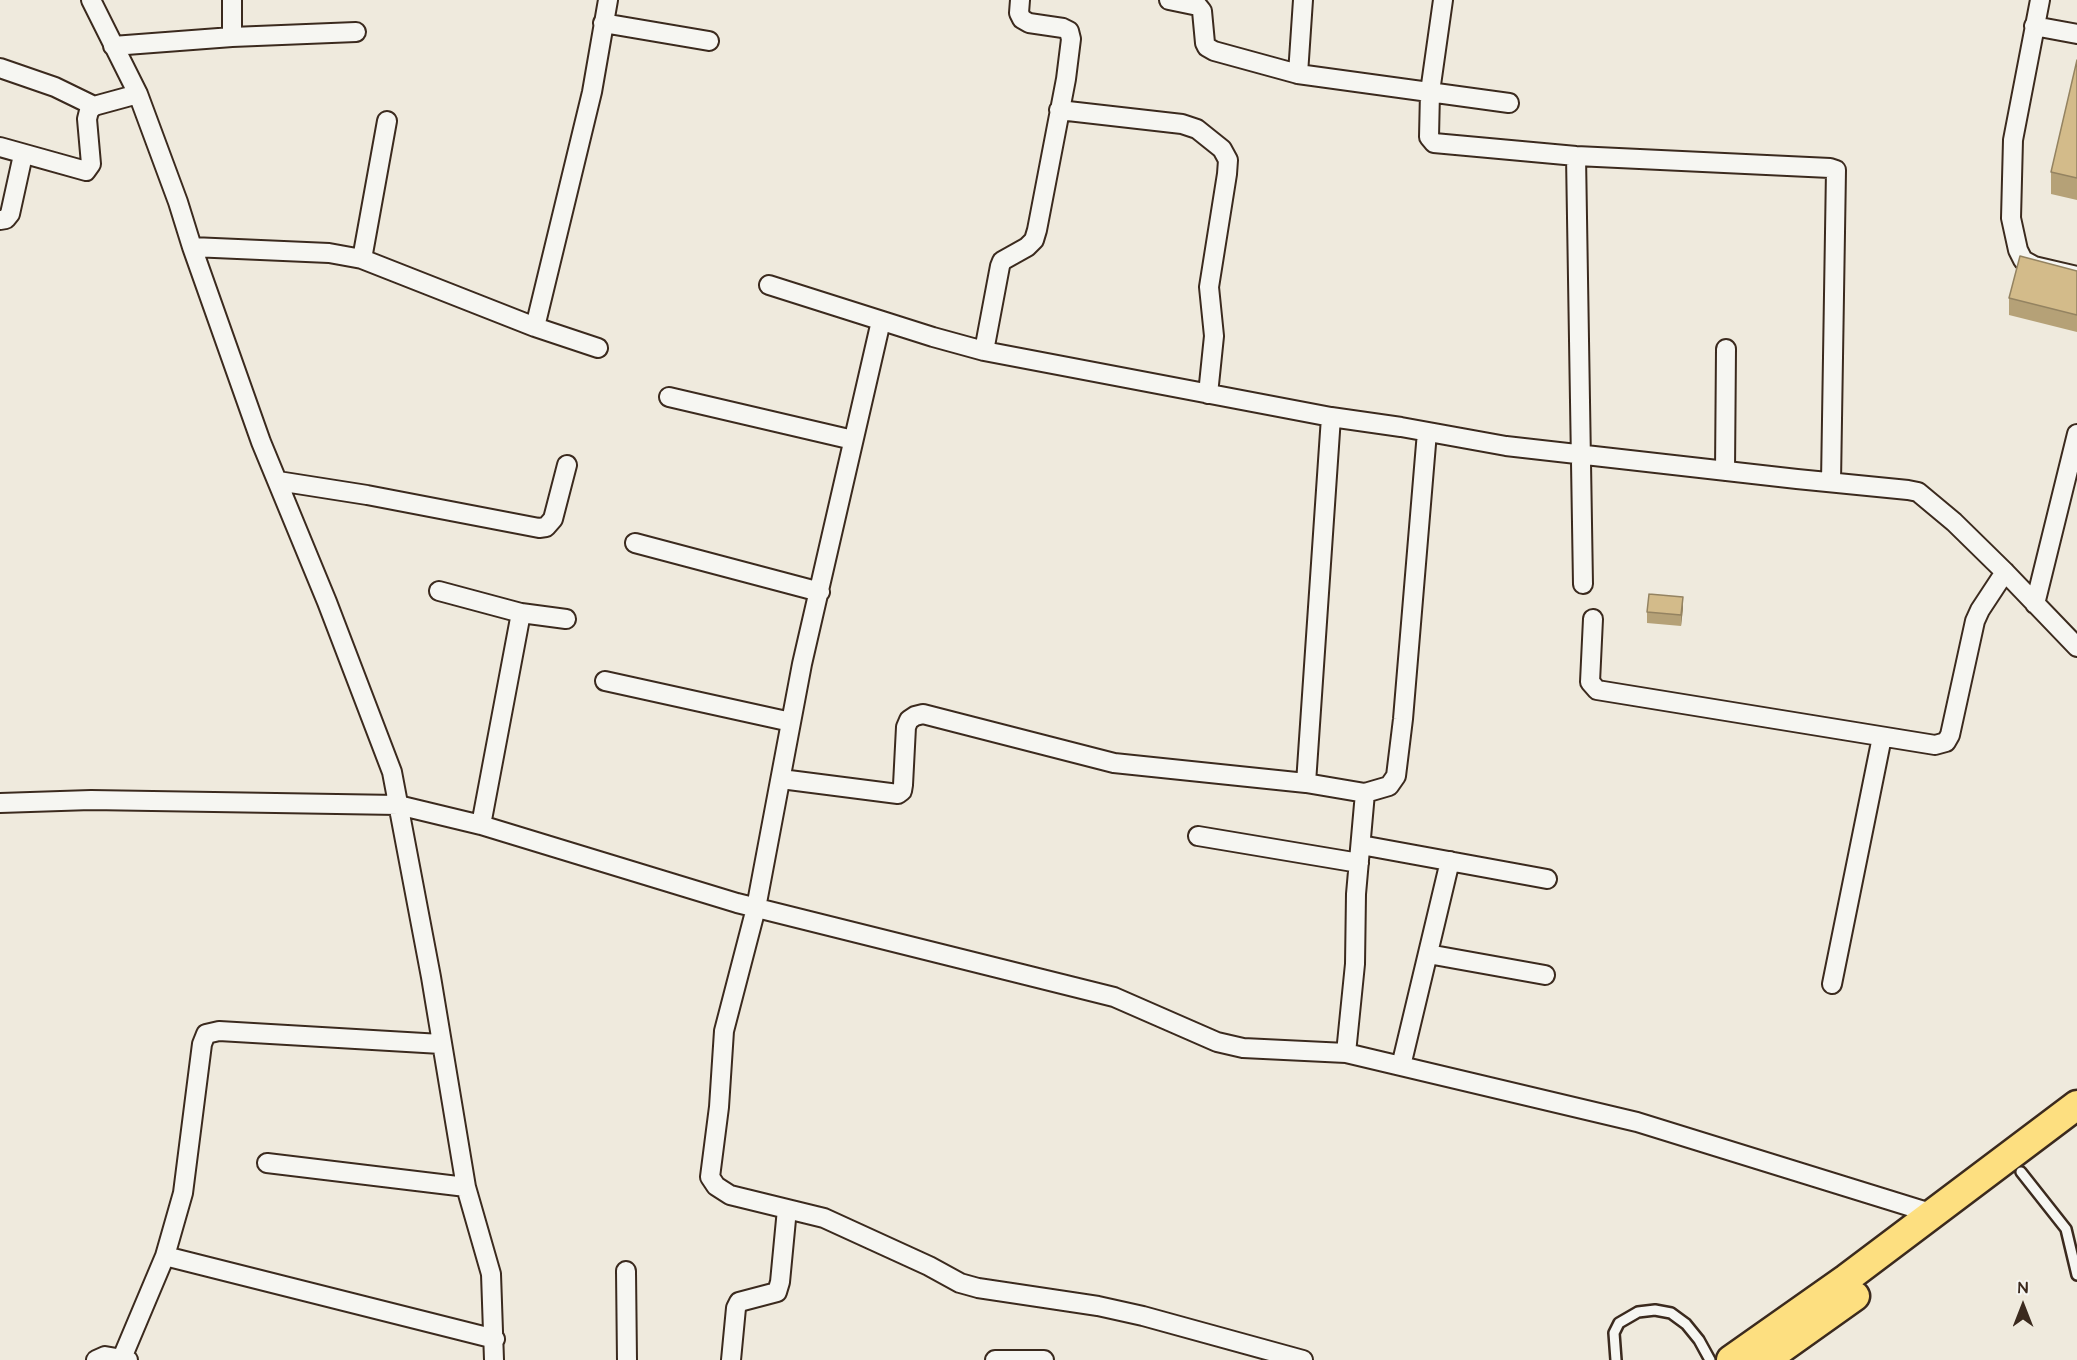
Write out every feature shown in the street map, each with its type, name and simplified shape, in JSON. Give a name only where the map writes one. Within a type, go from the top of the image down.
[{"type":"main road","points":[[1727,1360],[1786,1322],[1934,1214],[2077,1105]]},
{"type":"main road","points":[[1766,1360],[2077,1129]]},
{"type":"street","points":[[91,0],[138,94],[261,442],[392,772],[431,977],[466,1187],[491,1274],[494,1360]]},
{"type":"street","points":[[232,0],[232,37]]},
{"type":"street","points":[[535,327],[592,92],[608,0]]},
{"type":"street","points":[[984,351],[1002,261],[1027,247],[1034,240],[1037,230],[1066,78],[1071,39],[1069,31],[1063,28],[1029,23],[1022,19],[1019,13],[1020,0]]},
{"type":"street","points":[[1169,0],[1198,6],[1202,11],[1205,43],[1214,51],[1298,74],[1509,103]]},
{"type":"street","points":[[1298,74],[1303,0]]},
{"type":"street","points":[[1443,0],[1430,92],[1429,137],[1434,143],[1576,156],[1836,170],[1831,482]]},
{"type":"street","points":[[2040,0],[2013,140],[2011,218],[2018,250],[2023,260],[2034,266],[2077,276]]},
{"type":"street","points":[[603,23],[710,41]]},
{"type":"street","points":[[2034,26],[2077,34]]},
{"type":"street","points":[[113,46],[232,37],[356,32]]},
{"type":"street","points":[[0,68],[55,87],[94,106]]},
{"type":"street","points":[[0,147],[81,171],[89,169],[91,164],[87,120],[89,111],[94,106],[138,94]]},
{"type":"street","points":[[1059,110],[1182,124],[1197,129],[1222,149],[1228,160],[1209,287],[1214,336],[1208,394]]},
{"type":"street","points":[[362,259],[387,121]]},
{"type":"street","points":[[0,220],[6,219],[10,214],[23,154]]},
{"type":"street","points":[[1576,156],[1583,584]]},
{"type":"street","points":[[192,247],[329,253],[362,259],[535,327],[597,348]]},
{"type":"street","points":[[769,285],[984,351],[1331,417],[1581,456],[1918,492],[1954,522],[2077,647]]},
{"type":"street","points":[[881,321],[802,664],[756,908],[724,1031],[719,1107],[710,1177],[716,1186],[730,1195],[824,1218],[929,1266],[960,1283],[978,1288],[1098,1306],[1143,1316],[1303,1360]]},
{"type":"street","points":[[1725,471],[1726,349]]},
{"type":"street","points":[[669,396],[853,440]]},
{"type":"street","points":[[1306,783],[1331,417]]},
{"type":"street","points":[[781,779],[898,794],[902,791],[903,785],[906,728],[909,720],[923,714],[1114,763],[1306,783],[1365,794],[1389,786],[1396,776],[1403,719],[1427,432]]},
{"type":"street","points":[[2035,604],[2077,434]]},
{"type":"street","points":[[278,480],[538,528],[546,527],[553,519],[567,465]]},
{"type":"street","points":[[635,543],[820,592]]},
{"type":"street","points":[[1593,619],[1590,682],[1597,690],[1935,745],[1946,742],[1950,735],[1975,621],[2005,572]]},
{"type":"street","points":[[439,591],[521,613],[566,619]]},
{"type":"street","points":[[481,825],[521,613]]},
{"type":"street","points":[[605,681],[791,722]]},
{"type":"street","points":[[1832,984],[1882,737]]},
{"type":"street","points":[[1346,1053],[1355,964],[1365,794]]},
{"type":"street","points":[[0,803],[91,800],[398,805],[481,825],[756,908],[1114,998],[1217,1042],[1244,1048],[1346,1053],[1637,1122],[1934,1214]]},
{"type":"street","points":[[1198,836],[1360,854],[1450,861],[1547,879]]},
{"type":"street","points":[[1401,1066],[1450,861]]},
{"type":"street","points":[[1428,954],[1545,975]]},
{"type":"street","points":[[96,1360],[105,1356],[125,1359],[165,1257],[183,1192],[202,1044],[206,1034],[219,1031],[441,1044]]},
{"type":"street","points":[[267,1163],[466,1187]]},
{"type":"street","points":[[731,1360],[736,1308],[740,1302],[777,1292],[788,1209]]},
{"type":"street","points":[[165,1257],[495,1339]]},
{"type":"street","points":[[626,1271],[627,1360]]},
{"type":"street","points":[[994,1360],[1044,1360]]},
{"type":"lane","points":[[2021,1172],[2066,1229],[2077,1275]]},
{"type":"lane","points":[[1616,1360],[1614,1333],[1619,1323],[1638,1312],[1656,1310],[1671,1313],[1686,1324],[1699,1340],[1727,1360]]},
{"type":"building","points":[[2077,60],[2077,178],[2051,172]]},
{"type":"building","points":[[2020,256],[2077,271],[2077,315],[2009,298]]},
{"type":"building","points":[[1649,594],[1683,597],[1681,615],[1647,612]]}]
